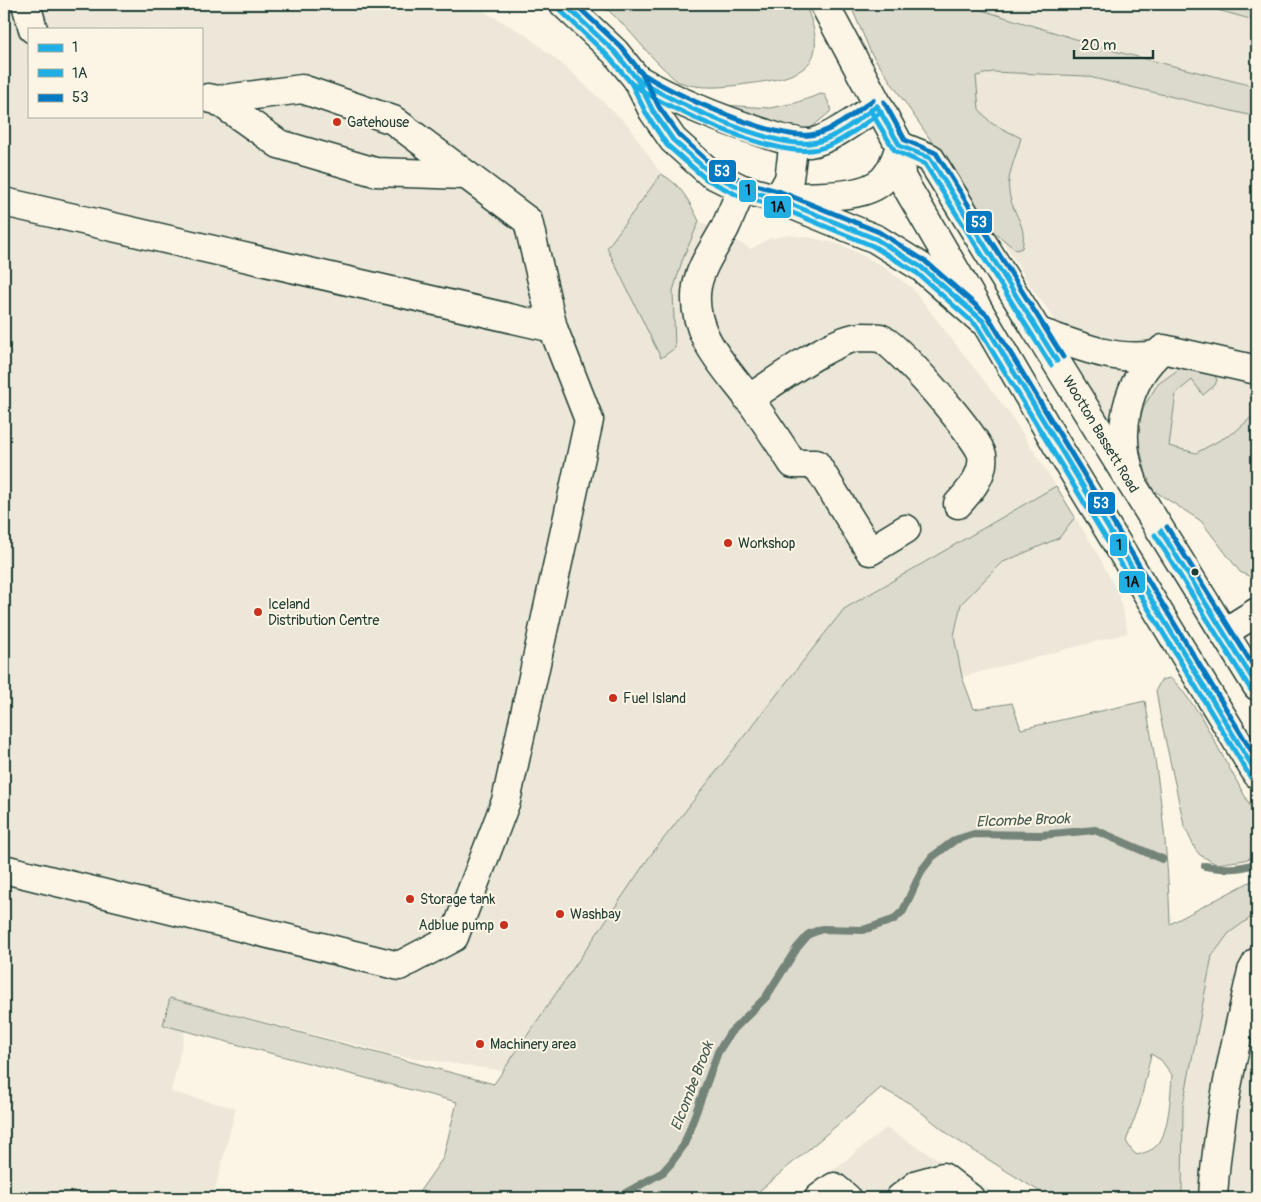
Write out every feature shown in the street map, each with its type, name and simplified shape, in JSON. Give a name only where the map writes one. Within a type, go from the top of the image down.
[{"type":"main road","points":[[26,4],[26,10],[33,28]]},
{"type":"main road","points":[[564,4],[610,46],[637,79],[653,111],[673,140],[710,173],[742,189],[778,199],[839,223],[893,248],[931,275],[983,321]]},
{"type":"main road","points":[[824,4],[900,146],[902,177],[983,321],[1257,774]]},
{"type":"main road","points":[[637,79],[702,113],[794,141],[817,141],[877,106]]},
{"type":"main road","points":[[4,869],[399,966],[454,937],[506,801],[589,420],[553,328],[528,222],[393,120],[302,89],[209,98]]},
{"type":"main road","points":[[209,98],[279,144],[376,172],[466,175]]},
{"type":"main road","points":[[778,199],[789,179],[794,141]]},
{"type":"main road","points":[[778,199],[806,195],[850,194],[877,185],[889,172],[900,146]]},
{"type":"main road","name":"Wootton Bassett Road","points":[[900,146],[930,158],[1257,686]]},
{"type":"main road","points":[[742,189],[725,227],[704,264],[697,286],[696,307],[699,322],[713,354],[748,399],[793,464],[816,464],[870,551],[906,529]]},
{"type":"main road","points":[[4,202],[553,328]]},
{"type":"main road","points":[[1039,332],[1124,358],[1155,355]]},
{"type":"main road","points":[[748,399],[838,343],[860,337],[881,338],[921,374],[972,437],[982,455],[980,469],[973,488],[958,504]]},
{"type":"main road","points":[[1138,494],[1127,466],[1122,440],[1123,426],[1134,389],[1155,355],[1162,349],[1257,370]]},
{"type":"main road","points":[[1225,632],[1257,612]]},
{"type":"main road","points":[[1213,1198],[1218,1139],[1236,1039],[1252,971],[1257,962]]},
{"type":"main road","points":[[900,1198],[918,1184],[943,1177],[970,1198]]},
{"type":"main road","points":[[819,1198],[834,1187],[847,1198]]},
{"type":"shaded area","points":[[4,4],[463,4],[478,8],[526,35],[569,70],[628,125],[661,174],[607,248],[675,348],[673,291],[682,261],[699,221],[751,249],[768,239],[788,235],[814,238],[842,245],[881,265],[912,288],[1010,414],[1056,486],[844,609],[650,856],[505,1071],[400,1056],[170,998],[164,1025],[185,1031],[171,1092],[236,1108],[213,1198],[4,1198]]},
{"type":"shaded area","points":[[600,4],[805,4],[813,25],[814,55],[808,65],[798,72],[784,77],[722,87],[687,85],[672,77],[625,26]]},
{"type":"shaded area","points":[[850,4],[962,4],[1118,52],[1257,87],[1257,117],[1085,76],[992,72],[976,76],[979,109],[991,123],[1021,138],[1010,172],[1008,186],[1023,233],[1022,248],[1016,250],[993,231],[871,53]]},
{"type":"shaded area","points":[[962,4],[1196,4],[1211,8],[1257,21],[1257,87],[1118,52]]},
{"type":"shaded area","points":[[1205,4],[1257,4],[1257,21],[1211,8]]},
{"type":"shaded area","points":[[964,47],[1257,117],[1257,433],[1170,494],[1145,476],[1098,403],[1051,314],[1031,287],[1001,237]]},
{"type":"shaded area","points":[[821,94],[825,95],[831,108],[830,112],[812,127],[799,131],[723,105],[770,108],[795,103]]},
{"type":"shaded area","points":[[661,174],[679,188],[699,221],[682,261],[673,291],[675,348],[661,358],[607,248]]},
{"type":"shaded area","points":[[1182,367],[1213,372],[1217,380],[1215,385],[1203,395],[1192,380],[1176,393],[1169,446],[1196,453],[1235,432],[1257,412],[1257,580],[1240,572],[1201,521],[1153,490],[1146,474],[1138,439],[1139,422],[1144,406],[1158,384]]},
{"type":"shaded area","points":[[1056,486],[1075,517],[1059,538],[1001,563],[961,604],[954,636],[962,677],[974,709],[1012,703],[1021,729],[1145,701],[1162,812],[1170,924],[1257,878],[1257,913],[1229,933],[1212,956],[1183,1105],[1182,1198],[1050,1198],[952,1137],[911,1104],[881,1088],[751,1198],[415,1198],[443,1158],[457,1102],[163,1025],[170,998],[494,1084],[650,856],[844,609]],"holes":[[[1151,1054],[1161,1060],[1172,1075],[1166,1124],[1160,1142],[1149,1151],[1137,1155],[1126,1141],[1140,1104]]]},
{"type":"shaded area","points":[[1075,517],[1095,549],[1119,595],[1128,633],[962,677],[954,636],[961,604],[1001,563],[1059,538]]},
{"type":"shaded area","points":[[1170,678],[1178,685],[1199,713],[1257,818],[1257,855],[1245,860],[1216,864],[1200,855],[1195,849],[1184,825],[1156,690],[1161,680]]},
{"type":"shaded area","points":[[1257,913],[1257,1198],[1182,1198],[1183,1105],[1212,956],[1229,933]]},
{"type":"shaded area","points":[[886,1128],[989,1190],[1005,1198],[798,1198]]},
{"type":"waterway","name":"Elcombe Brook","points":[[617,1198],[663,1172],[671,1163],[684,1145],[718,1052],[730,1033],[766,997],[797,948],[809,934],[822,929],[863,930],[893,920],[903,911],[922,870],[932,857],[955,840],[974,834],[1041,835],[1095,830],[1162,859]]},
{"type":"waterway","name":"Elcombe Brook","points":[[1205,866],[1231,868],[1257,863]]},
{"type":"transit line","name":"1","points":[[564,4],[615,52],[637,79],[653,111],[673,140],[710,173],[742,189],[778,199],[876,239],[921,267],[983,321],[1257,774]]},
{"type":"transit line","name":"53","points":[[575,4],[621,47],[643,75],[659,107],[679,135],[714,167],[745,182],[781,192],[879,232],[925,261],[988,316],[1257,760]]},
{"type":"transit line","name":"1A","points":[[559,9],[609,57],[631,83],[647,115],[667,145],[706,179],[739,196],[776,206],[873,246],[917,273],[977,326],[1251,778]]},
{"type":"transit line","name":"53","points":[[639,71],[654,81],[722,113],[748,123],[793,134],[810,135],[827,130],[873,100]]},
{"type":"transit line","name":"1","points":[[635,77],[670,98],[720,120],[770,138],[792,142],[810,143],[828,138],[845,129],[877,106]]},
{"type":"transit line","name":"1A","points":[[631,83],[667,105],[718,128],[745,138],[793,150],[811,150],[830,145],[848,136],[881,112]]},
{"type":"transit line","name":"53","points":[[884,102],[905,140],[936,153],[1063,357]]},
{"type":"transit line","name":"1","points":[[877,106],[900,146],[930,158],[1057,361]]},
{"type":"transit line","name":"1A","points":[[870,110],[895,151],[925,164],[1051,365]]},
{"type":"transit line","name":"53","points":[[1167,527],[1257,672]]},
{"type":"transit line","name":"1","points":[[1161,531],[1257,686]]},
{"type":"transit line","name":"1A","points":[[1155,535],[1251,690]]},
{"type":"place","name":"Gatehouse","points":[[337,122]]},
{"type":"place","name":"Workshop","points":[[728,543]]},
{"type":"place","name":"Iceland Distribution Centre","points":[[258,612]]},
{"type":"place","name":"Fuel Island","points":[[613,698]]},
{"type":"place","name":"Storage tank","points":[[410,899]]},
{"type":"place","name":"Washbay","points":[[560,914]]},
{"type":"place","name":"Adblue pump","points":[[504,925]]},
{"type":"place","name":"Machinery area","points":[[480,1044]]}]
